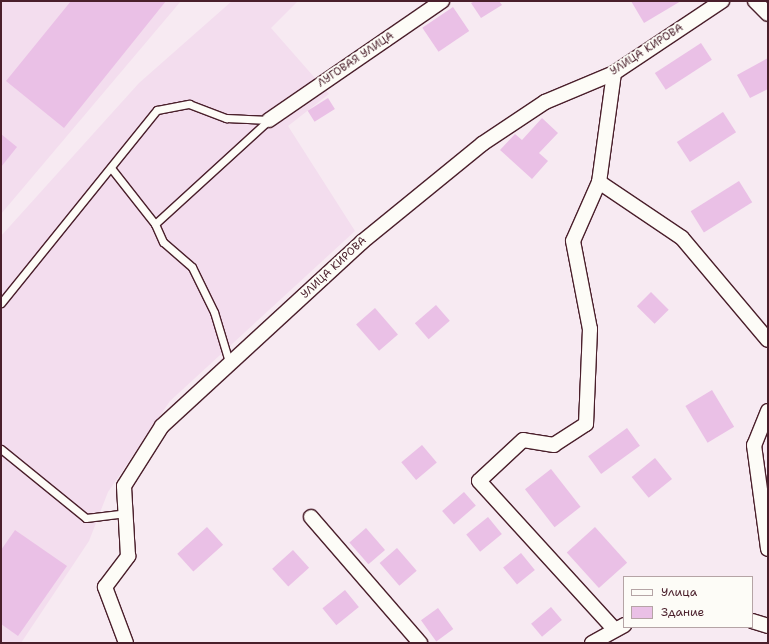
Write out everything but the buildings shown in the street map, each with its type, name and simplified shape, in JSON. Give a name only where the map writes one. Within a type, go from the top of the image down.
[{"type":"street","name":"ЛУГОВАЯ УЛИЦА","points":[[269,120],[442,1]]},
{"type":"street","name":"УЛИЦА КИРОВА","points":[[126,643],[105,587],[128,556],[124,513],[124,486],[162,426],[230,366],[362,242],[482,144],[545,102],[614,73],[722,1]]},
{"type":"street","points":[[755,1],[768,14]]},
{"type":"street","points":[[592,643],[619,627],[480,480],[523,440],[554,445],[586,424],[590,329],[573,240],[599,182],[614,73]]},
{"type":"street","points":[[599,182],[682,238],[768,340]]},
{"type":"street","points":[[768,411],[754,444],[768,549]]},
{"type":"street","points":[[311,517],[420,643]]},
{"type":"street","points":[[753,621],[768,626]]},
{"type":"lane","points":[[1,303],[158,110],[190,104],[226,118],[269,120]]},
{"type":"lane","points":[[155,224],[269,120]]},
{"type":"lane","points":[[111,168],[155,224],[163,242],[192,267],[214,312],[230,366]]},
{"type":"lane","points":[[1,449],[86,518],[124,513]]},
{"type":"shaded area","points":[[1,1],[181,1],[1,214]]},
{"type":"shaded area","points":[[232,1],[298,1],[271,28],[329,94],[288,126],[355,231],[170,401],[108,492],[89,541],[21,643],[1,643],[1,236],[139,83]]}]
